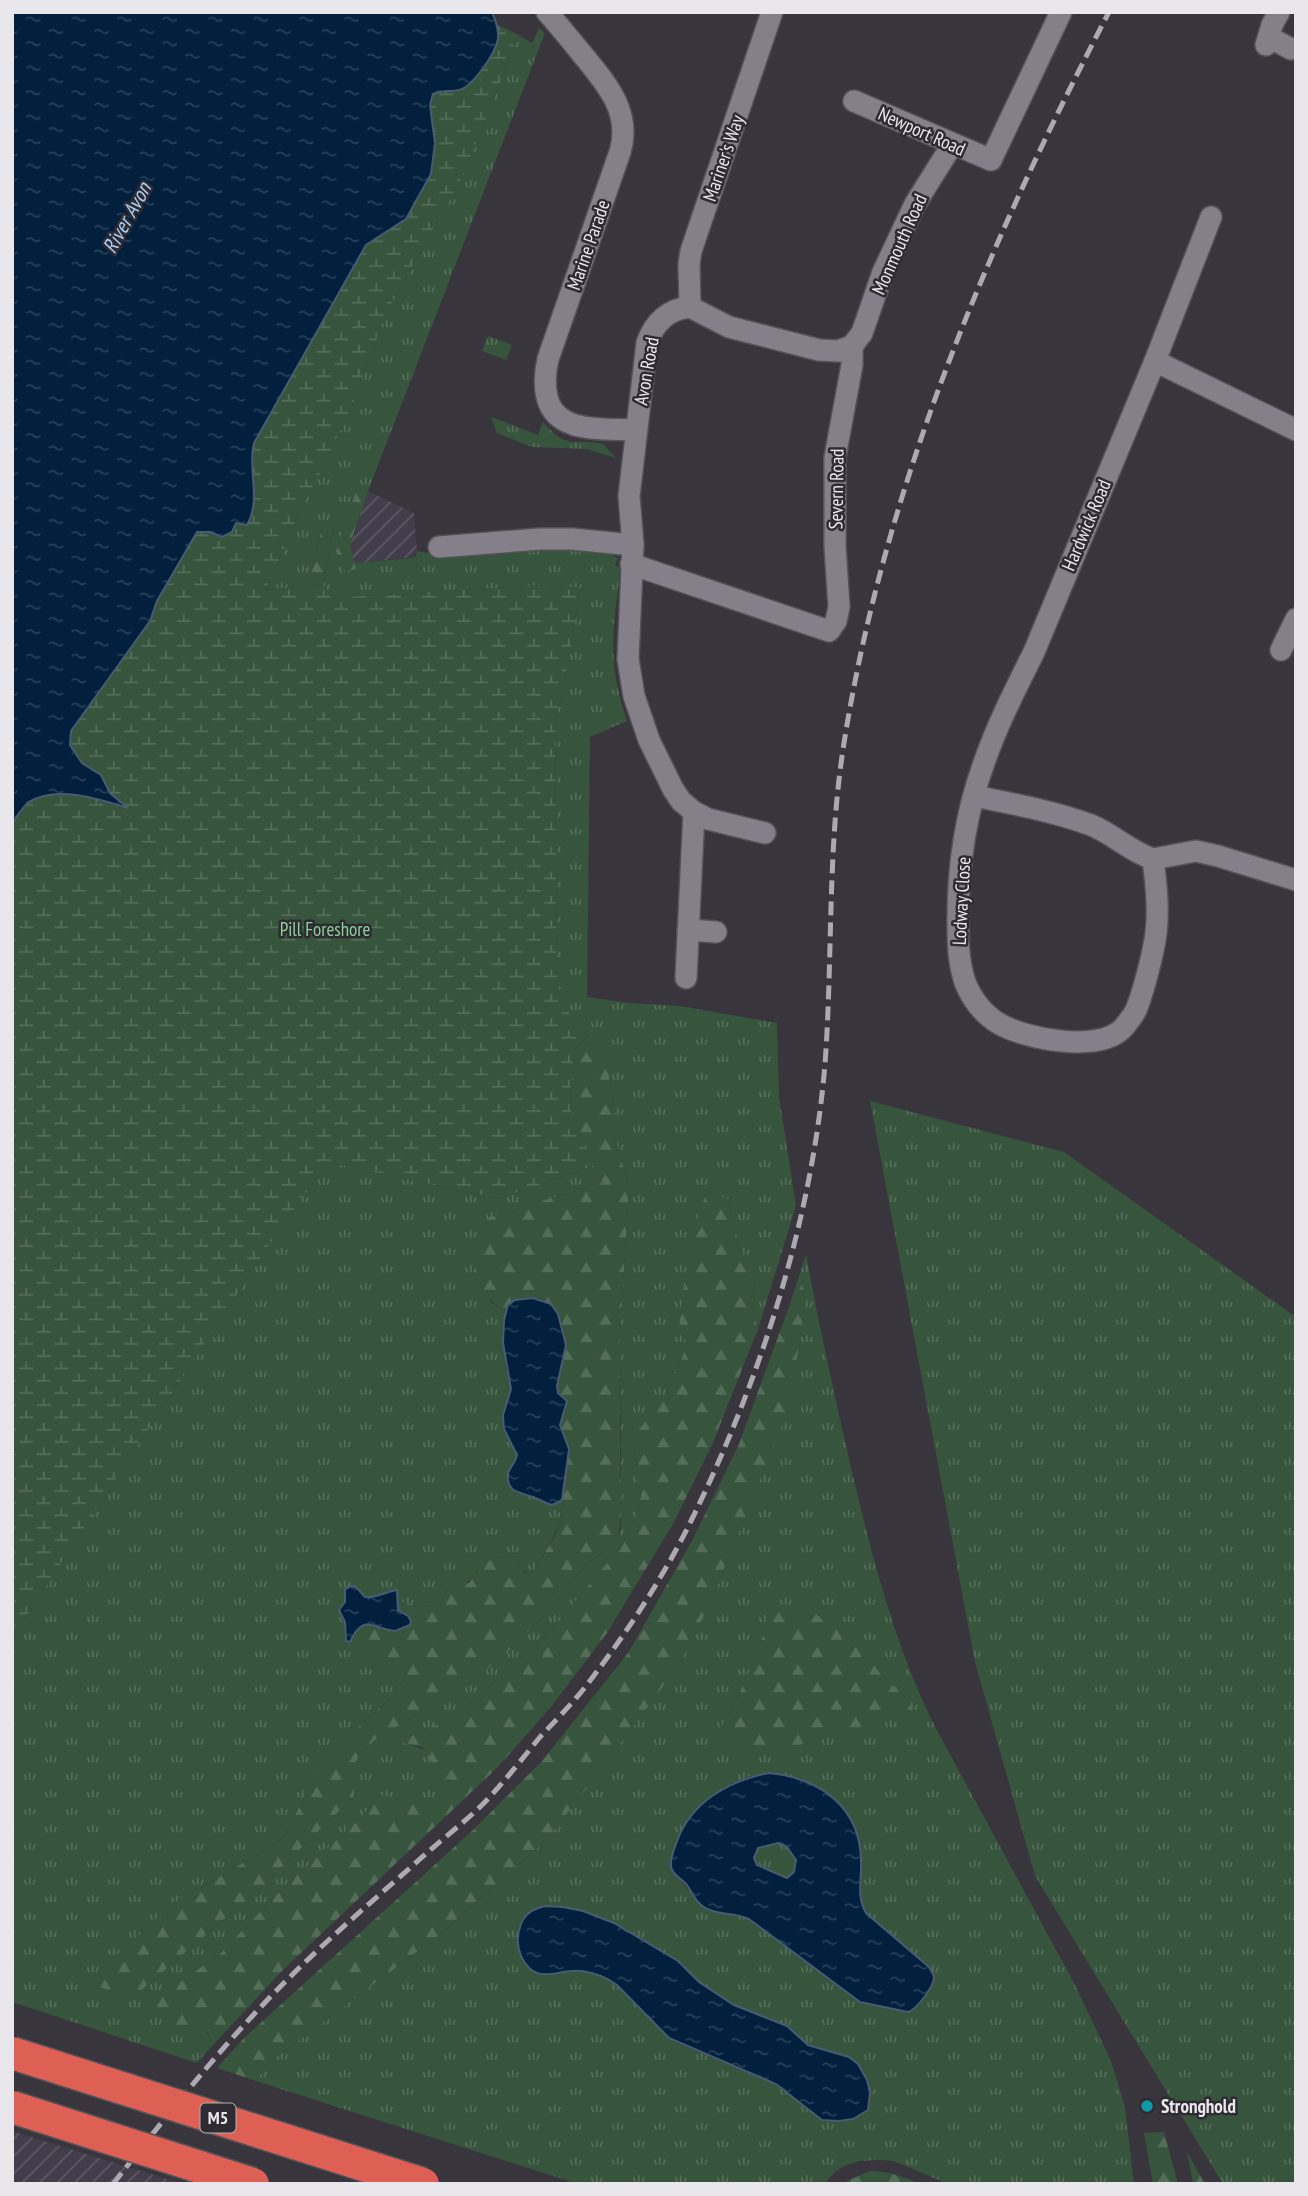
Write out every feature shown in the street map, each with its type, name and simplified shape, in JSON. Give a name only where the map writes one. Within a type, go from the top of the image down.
[{"type":"highway","name":"M5","points":[[12,2053],[423,2184]]},
{"type":"highway","points":[[12,2106],[253,2184]]},
{"type":"street","name":"Marine Parade","points":[[547,12],[613,93],[622,117],[623,134],[620,152],[548,359],[546,394],[556,416],[568,424],[636,430]]},
{"type":"street","name":"Mariner's Way","points":[[690,307],[691,251],[772,12]]},
{"type":"street","name":"Newport Road","points":[[854,101],[991,160],[1061,12]]},
{"type":"street","points":[[1279,12],[1267,41],[1291,49]]},
{"type":"street","name":"Monmouth Road","points":[[852,346],[862,334],[883,272],[915,204],[952,145]]},
{"type":"street","name":"Hardwick Road","points":[[1016,688],[1034,652],[1155,361],[1211,217]]},
{"type":"street","name":"Avon Road","points":[[690,307],[673,311],[663,318],[649,337],[629,496],[632,554],[628,659],[637,708],[649,740],[681,801],[708,819],[765,833]]},
{"type":"street","points":[[690,307],[729,327],[819,350],[838,351],[852,346]]},
{"type":"street","name":"Severn Road","points":[[632,554],[829,631],[836,621],[839,607],[835,457],[852,366],[852,346]]},
{"type":"street","points":[[1155,361],[1296,430]]},
{"type":"street","points":[[439,547],[572,539],[632,554]]},
{"type":"street","points":[[1281,650],[1296,619]]},
{"type":"street","name":"Lodway Close","points":[[1016,688],[993,739],[974,796],[958,887],[958,957],[966,984],[981,1009],[999,1023],[1020,1032],[1049,1039],[1088,1041],[1107,1038],[1122,1030],[1135,1012],[1156,933],[1157,889],[1153,859]]},
{"type":"street","points":[[974,796],[1028,807],[1091,825],[1119,839],[1145,857],[1153,859],[1196,851],[1296,880]]},
{"type":"street","points":[[686,978],[694,812]]},
{"type":"street","points":[[688,930],[716,932]]},
{"type":"shaded area","points":[[368,491],[414,513],[417,551],[414,557],[354,563],[350,544]]},
{"type":"shaded area","points":[[12,2131],[183,2184],[12,2184]]},
{"type":"green space","name":"Pill Foreshore","points":[[492,12],[498,25],[517,34],[501,81],[463,176],[385,315],[353,404],[297,515],[290,537],[265,590],[323,585],[331,598],[543,585],[580,588],[569,660],[555,722],[557,981],[564,1004],[573,1018],[592,1032],[576,1048],[573,1056],[570,1098],[572,1116],[595,1165],[499,1199],[328,1162],[277,1233],[12,1638],[12,600]]},
{"type":"green space","points":[[539,28],[545,33],[368,491],[357,490],[336,551],[356,569],[354,563],[412,558],[417,551],[439,555],[565,547],[607,553],[618,558],[615,566],[620,569],[613,651],[617,684],[627,721],[590,737],[587,997],[680,1006],[777,1023],[779,1097],[796,1206],[758,1329],[750,1303],[757,1273],[745,1265],[728,1199],[687,1344],[667,1397],[639,1429],[633,1443],[641,1496],[638,1511],[622,1545],[559,1621],[511,1668],[464,1708],[432,1727],[406,1736],[402,1742],[428,1751],[435,1772],[451,1781],[439,1807],[423,1802],[409,1805],[399,1799],[379,1795],[364,1815],[283,1888],[221,1953],[194,1972],[190,2034],[204,2031],[213,2045],[197,2063],[12,2002],[12,1638],[277,1233],[328,1162],[499,1199],[595,1165],[602,1182],[489,1217],[490,1301],[506,1313],[505,1365],[511,1389],[503,1415],[509,1440],[517,1455],[508,1478],[511,1489],[518,1494],[529,1495],[552,1505],[562,1500],[560,1520],[533,1572],[529,1574],[521,1570],[515,1553],[481,1563],[472,1579],[448,1588],[440,1605],[421,1607],[397,1600],[398,1592],[388,1591],[372,1598],[361,1596],[359,1592],[345,1594],[340,1613],[345,1622],[345,1639],[410,1682],[362,1723],[333,1755],[308,1791],[284,1836],[277,1843],[173,1904],[88,1982],[131,1999],[264,1885],[354,1796],[354,1767],[359,1755],[375,1740],[476,1678],[499,1660],[547,1613],[586,1564],[611,1547],[618,1538],[621,1526],[620,1333],[629,1187],[614,1134],[614,1107],[605,1052],[595,1045],[582,1043],[591,1032],[572,1018],[564,1004],[557,981],[555,722],[569,660],[580,588],[543,585],[331,598],[323,585],[334,526],[323,524],[308,586],[265,590],[290,537],[297,515],[353,404],[385,315],[463,176],[517,34],[532,43]]},
{"type":"green space","points":[[488,336],[512,345],[506,360],[482,351]]},
{"type":"green space","points":[[491,417],[538,435],[543,422],[565,440],[603,444],[616,458],[587,449],[532,447],[497,433]]},
{"type":"green space","points":[[357,489],[368,491],[350,544],[356,569],[345,572],[336,551]]},
{"type":"green space","points":[[323,524],[334,525],[323,585],[308,586]]},
{"type":"green space","points":[[582,1043],[595,1045],[605,1052],[614,1107],[614,1134],[629,1187],[620,1333],[622,1506],[618,1539],[586,1564],[547,1613],[499,1660],[476,1678],[375,1740],[359,1755],[354,1767],[354,1796],[264,1885],[131,1999],[87,1982],[173,1904],[277,1843],[284,1836],[308,1791],[332,1755],[362,1723],[409,1683],[350,1642],[356,1628],[369,1624],[383,1627],[407,1616],[398,1610],[397,1600],[421,1607],[440,1605],[448,1588],[453,1583],[469,1583],[481,1563],[515,1553],[521,1569],[529,1574],[533,1572],[555,1536],[562,1512],[564,1474],[569,1449],[560,1425],[567,1405],[557,1385],[565,1352],[563,1329],[550,1305],[535,1297],[521,1300],[506,1309],[506,1313],[484,1291],[475,1270],[478,1246],[489,1217],[602,1182],[572,1116],[570,1098],[573,1056]]},
{"type":"green space","points":[[870,1101],[1064,1152],[1296,1317],[1296,2184],[1223,2184],[1035,1876],[975,1662]]},
{"type":"green space","points":[[715,1194],[728,1199],[745,1264],[757,1273],[750,1303],[758,1329],[712,1445],[673,1524],[607,1633],[551,1707],[497,1768],[283,1970],[213,2045],[208,2033],[204,2031],[190,2034],[181,2031],[151,2010],[151,2003],[221,1953],[283,1888],[364,1815],[373,1800],[380,1795],[399,1799],[409,1805],[428,1801],[439,1806],[451,1781],[435,1772],[427,1751],[401,1742],[406,1736],[432,1727],[464,1708],[511,1668],[559,1621],[622,1545],[638,1511],[641,1496],[634,1435],[667,1397],[687,1344],[681,1331],[680,1318],[688,1260],[702,1204],[707,1195]]},
{"type":"green space","points":[[806,1254],[851,1468],[895,1629],[932,1721],[1074,1983],[1111,2061],[1125,2107],[1134,2184],[948,2184],[894,2161],[879,2160],[846,2165],[824,2184],[578,2184],[256,2081],[267,2064],[438,1936],[546,1840],[680,1663],[707,1610],[759,1482],[797,1353],[804,1311],[803,1278],[795,1306],[790,1304]],"holes":[[[770,1614],[866,1653],[879,1672],[907,1699],[720,1730],[748,1673]],[[750,1776],[860,1880],[860,1896],[866,1913],[929,1967],[908,2012],[860,2002],[749,1919],[715,1912],[705,1907],[673,1873],[709,1797]],[[546,1906],[583,1911],[614,1923],[678,1961],[699,1982],[734,2005],[787,2026],[808,2045],[849,2058],[853,2119],[822,2120],[776,2084],[669,2038],[611,1981],[587,1972],[567,1972]]]},
{"type":"green space","points":[[804,1275],[804,1311],[790,1406],[707,1610],[680,1663],[605,1765],[546,1840],[438,1936],[267,2064],[256,2081],[217,2068],[244,2038],[473,1830],[542,1761],[628,1653],[693,1539],[739,1444],[790,1304],[795,1305]]},
{"type":"green space","points":[[804,1605],[866,1653],[879,1672],[907,1699],[913,1712],[799,1745],[729,1748],[720,1730],[748,1673],[770,1614]]},
{"type":"green space","points":[[778,1843],[787,1847],[796,1860],[794,1872],[787,1878],[757,1865],[754,1858],[758,1848]]},
{"type":"green space","points":[[1164,2132],[1178,2184],[1153,2184],[1144,2133]]},
{"type":"green space","points":[[1187,2152],[1205,2184],[1193,2184]]},
{"type":"green space","points":[[870,2171],[890,2173],[921,2184],[840,2184]]},
{"type":"water","name":"River Avon","points":[[12,12],[492,12],[498,35],[488,60],[471,83],[459,90],[433,94],[430,105],[435,143],[431,174],[406,219],[366,245],[254,443],[254,495],[247,525],[236,523],[232,532],[222,537],[210,532],[197,532],[157,601],[150,621],[71,731],[70,745],[82,763],[101,775],[110,793],[128,808],[78,795],[52,794],[29,802],[12,824]]},
{"type":"water","points":[[533,1298],[551,1304],[558,1314],[566,1345],[557,1386],[558,1393],[567,1401],[560,1425],[569,1449],[562,1500],[552,1505],[514,1490],[508,1481],[508,1472],[517,1455],[504,1429],[503,1415],[511,1389],[503,1343],[504,1320],[508,1305],[515,1300]]},
{"type":"water","points":[[356,1587],[365,1597],[397,1590],[398,1610],[408,1616],[410,1625],[395,1631],[364,1625],[350,1642],[346,1641],[345,1622],[339,1610],[345,1602],[345,1589]]},
{"type":"water","points":[[769,1773],[804,1781],[820,1788],[845,1810],[859,1841],[860,1894],[866,1913],[929,1967],[934,1978],[927,1993],[908,2012],[860,2002],[749,1919],[705,1907],[673,1872],[673,1854],[682,1829],[691,1816],[712,1796]],"holes":[[[778,1843],[787,1847],[796,1860],[794,1872],[787,1878],[757,1865],[754,1858],[758,1848]]]},
{"type":"water","points":[[546,1906],[583,1911],[614,1923],[678,1961],[699,1982],[734,2005],[787,2026],[808,2045],[849,2057],[858,2064],[867,2080],[870,2092],[868,2110],[853,2119],[822,2120],[776,2084],[669,2038],[617,1985],[605,1978],[582,1971],[540,1974],[533,1971],[521,1956],[519,1932],[528,1914]]},
{"type":"railway","points":[[113,2184],[266,2001],[341,1929],[484,1803],[577,1697],[612,1652],[653,1590],[678,1547],[714,1471],[738,1416],[778,1301],[808,1183],[825,1064],[839,783],[862,647],[886,552],[914,459],[983,276],[1023,187],[1109,12]]},
{"type":"place","name":"Stronghold","points":[[1147,2106]]}]
